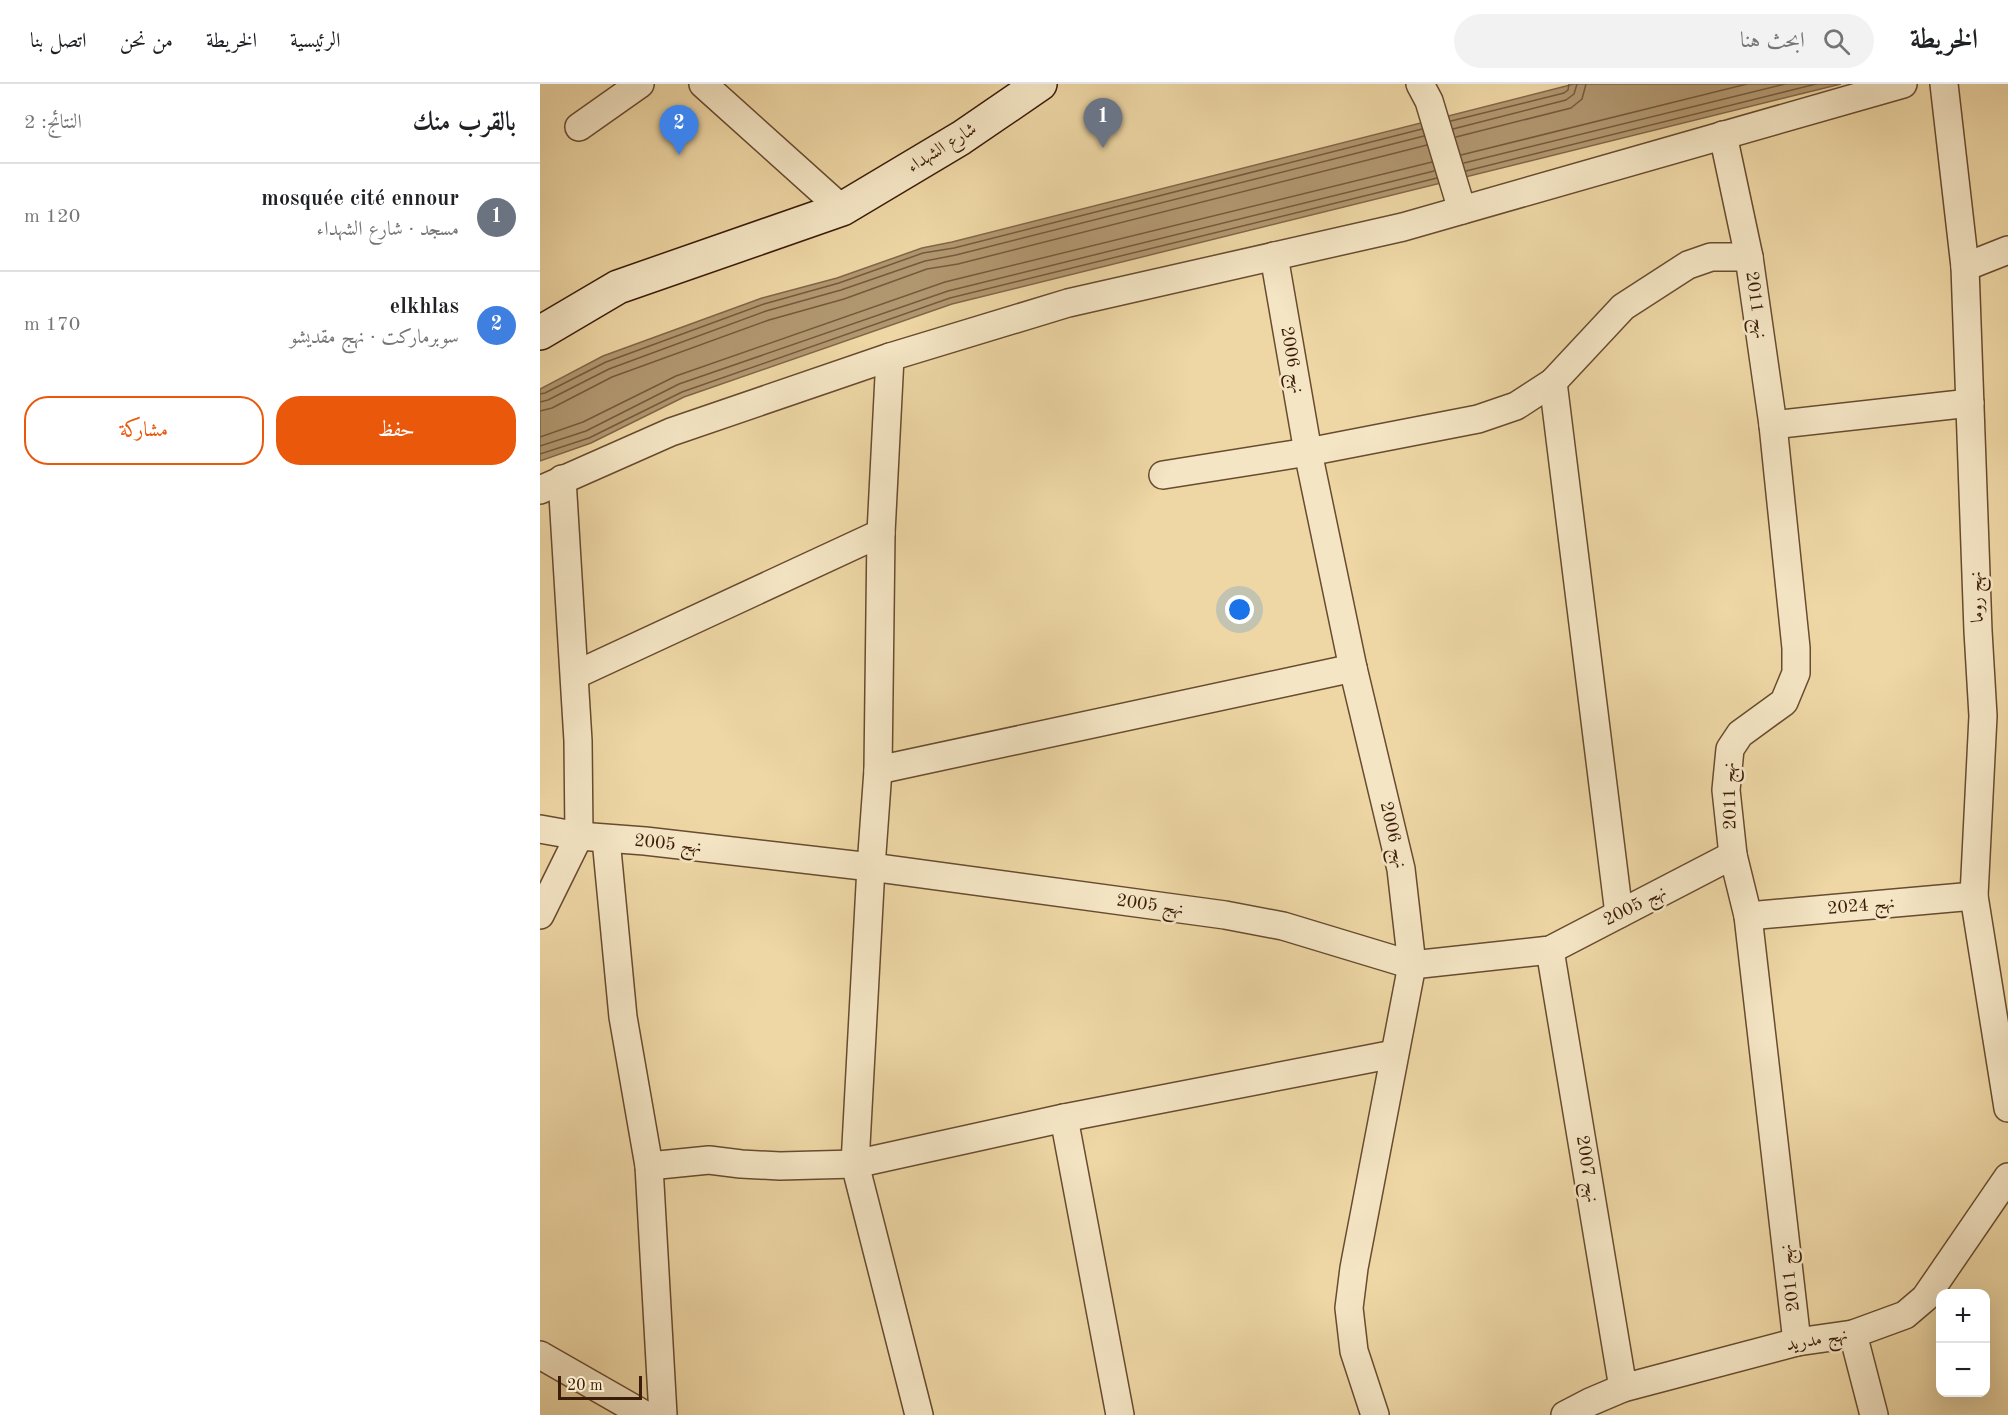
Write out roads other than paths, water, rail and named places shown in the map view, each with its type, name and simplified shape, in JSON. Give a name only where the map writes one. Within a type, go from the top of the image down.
[{"type":"main road","name":"شارع الشهداء","points":[[540,333],[618,287],[842,209],[961,138],[1040,84]]},
{"type":"street","points":[[579,127],[640,84]]},
{"type":"street","points":[[704,84],[842,209]]},
{"type":"street","points":[[540,915],[579,836],[575,675],[551,485],[670,432],[890,357],[1068,303],[1403,227],[1460,203],[1723,135],[1904,84]]},
{"type":"street","name":"نهج روما","points":[[1944,84],[1965,267],[1978,631],[1996,715],[1974,896],[2008,1108]]},
{"type":"street","points":[[1424,92],[1460,203]]},
{"type":"street","name":"نهج 2011","points":[[1723,135],[1749,257],[1773,425],[1796,648],[1796,673],[1784,702],[1740,734],[1730,749],[1726,790],[1733,855],[1748,916],[1797,1342]]},
{"type":"street","points":[[1965,267],[2008,250]]},
{"type":"street","name":"نهج 2006","points":[[1274,256],[1308,452],[1353,668],[1401,869],[1412,965],[1354,1268],[1349,1308],[1354,1351],[1375,1415]]},
{"type":"street","points":[[1163,475],[1308,452],[1478,419],[1516,406],[1553,382],[1623,307],[1688,265],[1711,257],[1749,257]]},
{"type":"street","points":[[890,357],[881,533],[878,770],[855,1164],[919,1415]]},
{"type":"street","points":[[1553,382],[1619,914]]},
{"type":"street","points":[[1773,425],[1970,403]]},
{"type":"street","points":[[575,675],[881,533]]},
{"type":"street","points":[[878,770],[1353,668]]},
{"type":"street","name":"نهج 2005","points":[[540,829],[579,836],[645,841],[871,867],[1225,915],[1283,926],[1412,965],[1550,950],[1733,855]]},
{"type":"street","points":[[606,839],[623,1017],[649,1166],[663,1415]]},
{"type":"street","name":"نهج 2024","points":[[1748,916],[1974,896]]},
{"type":"street","name":"نهج 2007","points":[[1550,950],[1623,1388]]},
{"type":"street","points":[[649,1166],[709,1160],[780,1166],[855,1164],[1064,1118],[1394,1054]]},
{"type":"street","points":[[1064,1118],[1120,1415]]},
{"type":"street","name":"نهج مدريد","points":[[1565,1415],[1593,1408],[1623,1388],[1797,1342],[1852,1334],[1905,1316],[1925,1299],[2008,1177]]},
{"type":"street","points":[[1852,1334],[1874,1415]]},
{"type":"street","points":[[540,1355],[645,1415]]},
{"type":"water","points":[[1574,84],[1841,84],[952,304],[684,397],[591,443],[540,461],[540,389],[603,356],[762,298],[837,278],[922,248]]},
{"type":"place","name":"mosquée cité ennour","points":[[1103,148]]},
{"type":"place","name":"elkhlas","points":[[679,155]]}]
